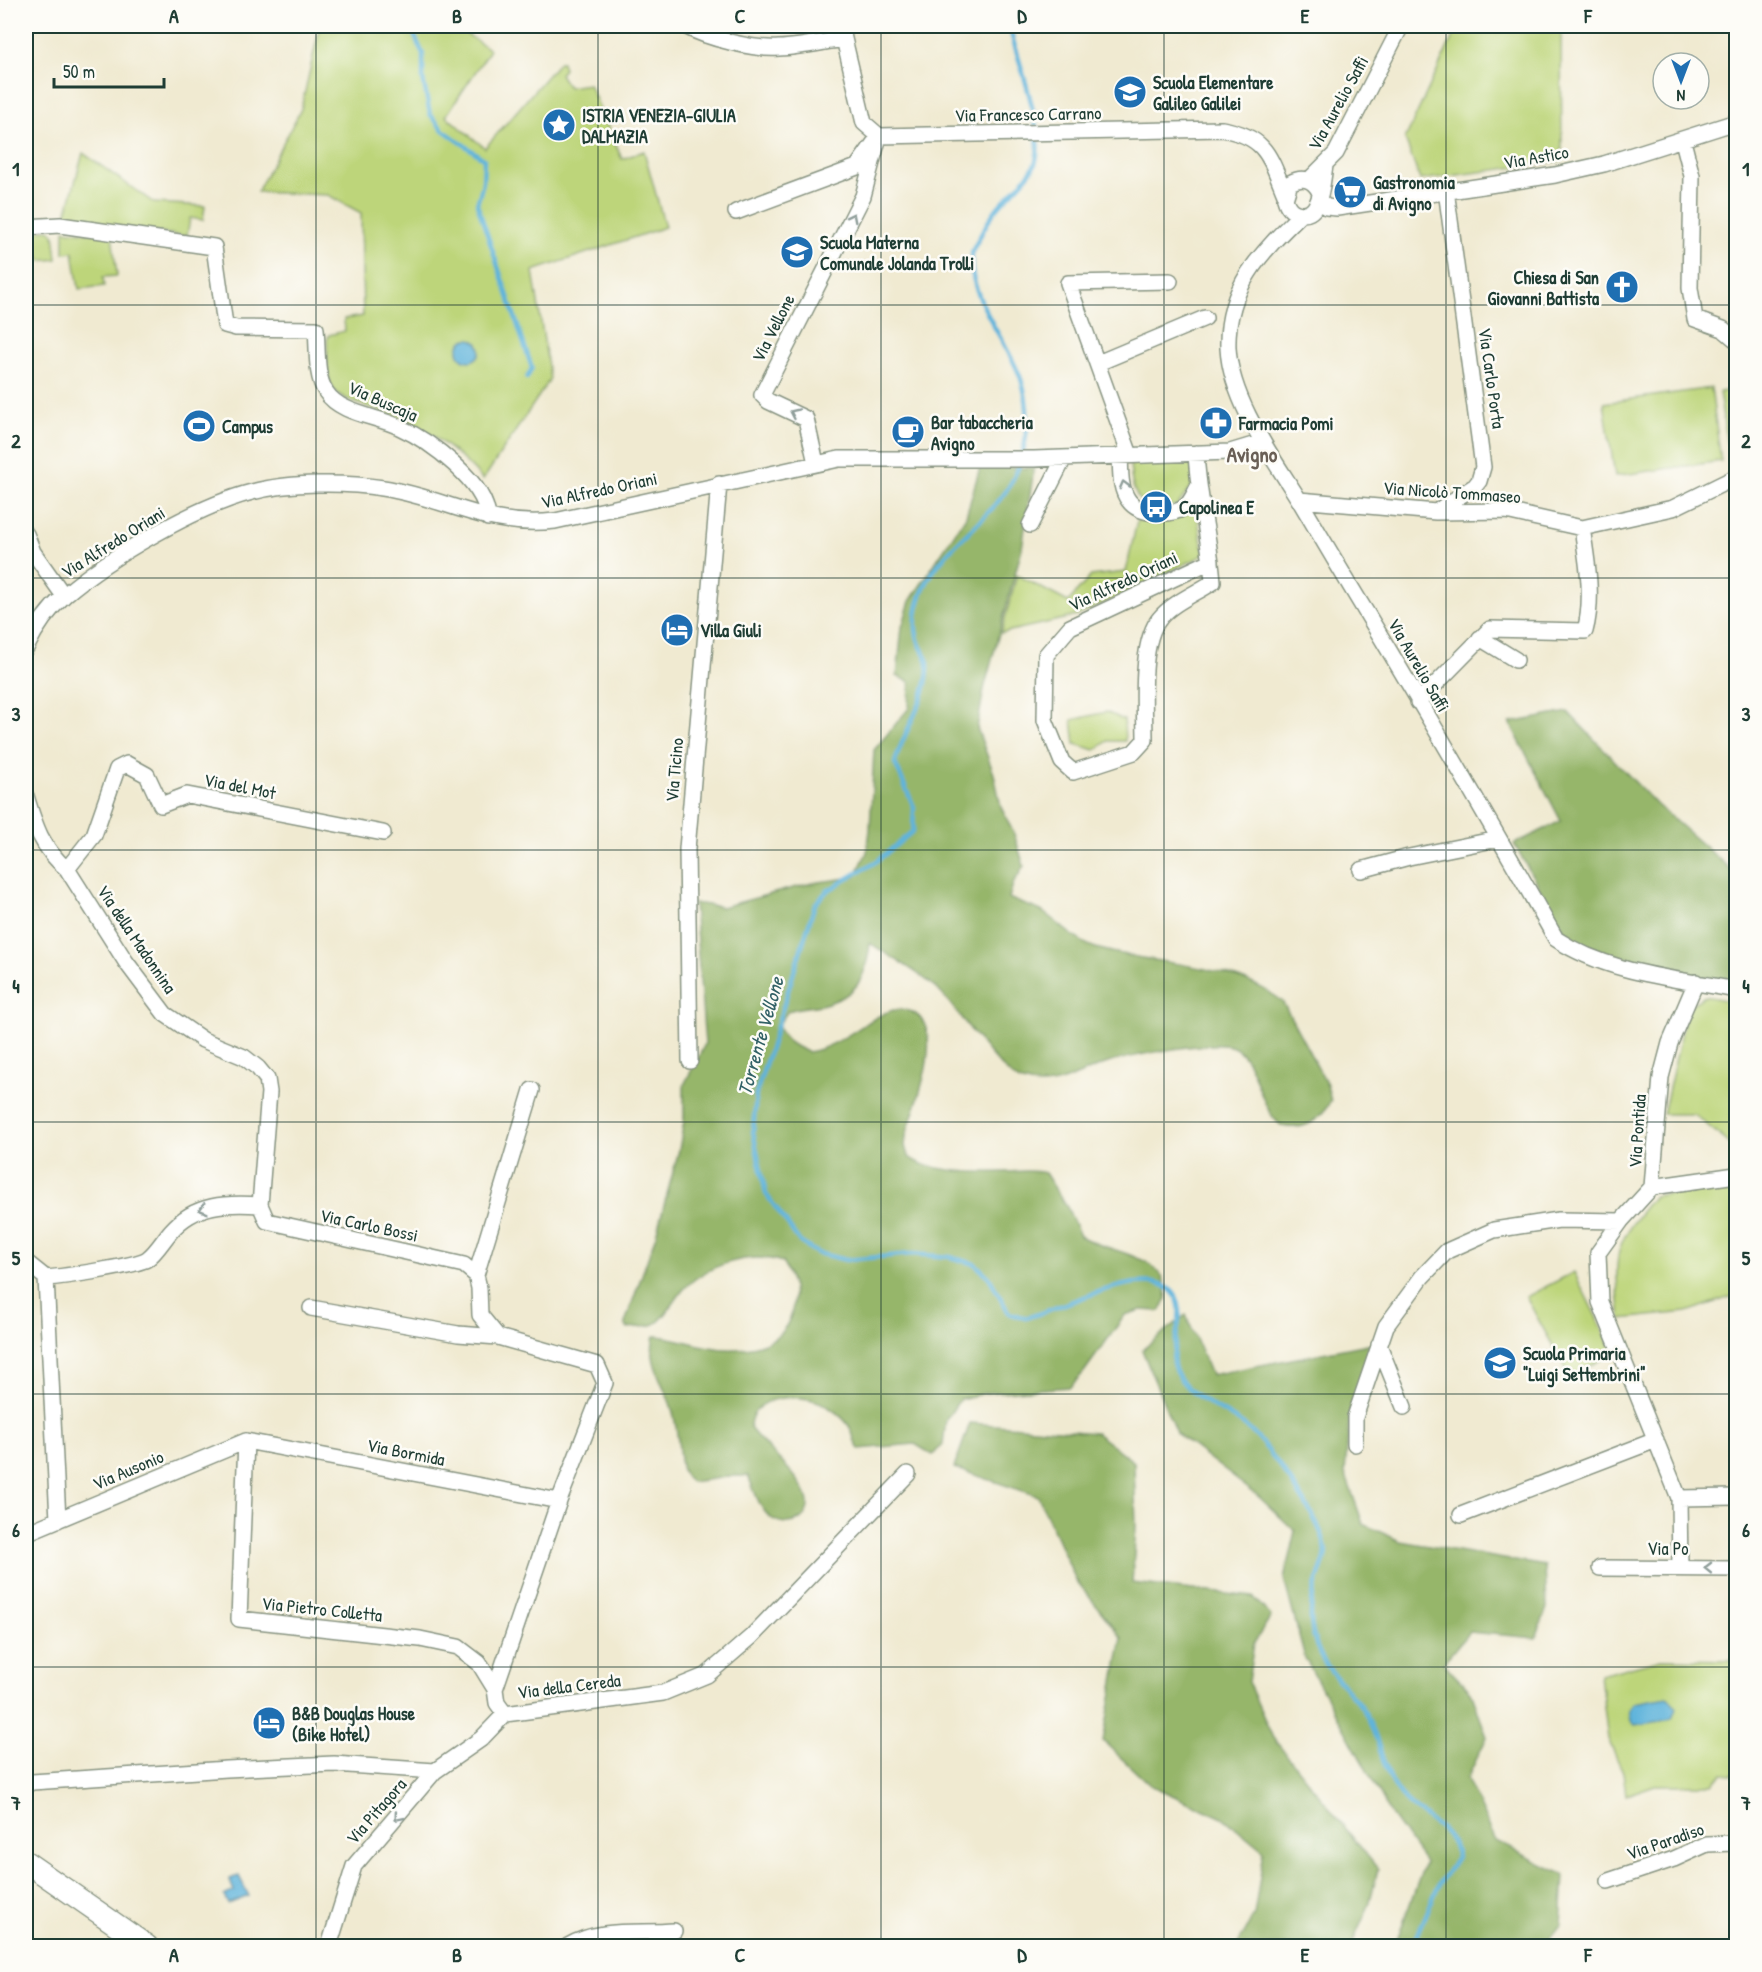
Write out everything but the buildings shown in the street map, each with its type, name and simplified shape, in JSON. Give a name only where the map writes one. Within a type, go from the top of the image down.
[{"type":"main road","points":[[26,1862],[147,1947]]},
{"type":"street","points":[[686,26],[697,32],[737,42],[777,48],[842,32],[864,123],[879,136],[857,167],[736,212]]},
{"type":"street","name":"Via Aurelio Saffi","points":[[1401,26],[1336,153],[1312,187],[1317,207],[1304,214],[1275,239],[1243,279],[1229,333],[1233,376],[1263,442],[1556,939],[1578,953],[1628,970],[1737,990]]},
{"type":"street","name":"Via Astico","points":[[1304,214],[1330,213],[1337,208],[1555,175],[1683,141],[1737,122]]},
{"type":"street","name":"Via Francesco Carrano","points":[[879,136],[1222,129],[1252,137],[1273,162],[1312,187]]},
{"type":"street","name":"Via Vellone","points":[[816,463],[806,419],[768,401],[762,395],[863,196],[879,136]]},
{"type":"street","points":[[1683,141],[1692,176],[1690,288],[1695,319],[1723,329],[1737,340]]},
{"type":"street","name":"Via Francesco Carrano","points":[[1273,162],[1286,199]]},
{"type":"street","name":"Via Aurelio Saffi","points":[[1275,239],[1290,183],[1312,187]]},
{"type":"street","points":[[1312,187],[1326,207],[1337,208]]},
{"type":"street","name":"Via Carlo Porta","points":[[1436,512],[1474,486],[1479,481],[1484,466],[1446,190]]},
{"type":"street","points":[[1286,199],[1304,214]]},
{"type":"street","name":"Via Buscaja","points":[[26,227],[60,225],[214,247],[225,325],[236,328],[316,329],[321,379],[330,398],[340,405],[399,426],[465,472],[488,509],[488,518]]},
{"type":"street","points":[[1170,280],[1068,283],[1098,363],[1125,455],[1122,483],[1128,500],[1138,509],[1174,512],[1184,507],[1198,487]]},
{"type":"street","points":[[1098,363],[1205,318]]},
{"type":"street","name":"Via Alfredo Oriani","points":[[26,648],[35,630],[64,596],[99,569],[148,539],[207,508],[267,488],[380,488],[404,492],[488,518],[531,524],[555,521],[839,459],[1064,459],[1230,452],[1263,442]]},
{"type":"street","name":"Via Alfredo Oriani","points":[[1196,453],[1198,487],[1212,561],[1213,582],[1160,617],[1150,633],[1145,686],[1145,740],[1134,752],[1073,772],[1062,762],[1045,720],[1046,656],[1070,627],[1212,561]]},
{"type":"street","points":[[1030,525],[1064,459]]},
{"type":"street","name":"Via Nicolò Tommaseo","points":[[1299,500],[1436,512],[1506,511],[1582,528],[1673,508],[1737,477]]},
{"type":"street","name":"Via Ticino","points":[[690,1061],[687,849],[720,484]]},
{"type":"street","points":[[1418,702],[1490,629],[1585,631],[1589,574],[1582,528]]},
{"type":"street","points":[[26,534],[29,554],[64,596]]},
{"type":"street","points":[[1479,638],[1516,660]]},
{"type":"street","name":"Via del Mot","points":[[67,869],[94,835],[117,769],[127,764],[147,775],[161,805],[187,795],[383,833]]},
{"type":"street","name":"Via della Madonnina","points":[[26,796],[39,838],[53,858],[67,869],[126,962],[165,1014],[203,1040],[244,1057],[267,1079],[269,1092],[260,1205]]},
{"type":"street","points":[[1361,870],[1409,857],[1498,839]]},
{"type":"street","name":"Via Pontida","points":[[1680,1568],[1679,1498],[1600,1302],[1598,1253],[1621,1221],[1652,1187],[1661,1077],[1671,1043],[1696,982]]},
{"type":"street","points":[[498,1337],[480,1315],[476,1275],[532,1090]]},
{"type":"street","points":[[1652,1187],[1737,1175]]},
{"type":"street","points":[[26,1262],[46,1278],[68,1276],[146,1260],[177,1224],[193,1212],[223,1204],[260,1205]]},
{"type":"street","name":"Via Carlo Bossi","points":[[260,1205],[267,1221],[464,1265],[476,1275]]},
{"type":"street","points":[[1356,1444],[1355,1417],[1363,1401],[1386,1326],[1422,1277],[1447,1251],[1494,1230],[1559,1220],[1621,1221]]},
{"type":"street","points":[[46,1278],[58,1520]]},
{"type":"street","points":[[310,1308],[458,1334],[498,1337],[597,1365],[605,1383],[559,1501],[495,1689]]},
{"type":"street","points":[[1379,1345],[1404,1407]]},
{"type":"street","points":[[1461,1515],[1656,1440]]},
{"type":"street","name":"Via Ausonio","points":[[26,1533],[246,1441]]},
{"type":"street","name":"Via Bormida","points":[[246,1441],[559,1501]]},
{"type":"street","name":"Via Pietro Colletta","points":[[246,1441],[239,1619],[420,1639],[458,1647],[479,1664],[495,1689],[497,1702],[505,1714]]},
{"type":"street","name":"Via della Cereda","points":[[435,1772],[481,1739],[505,1714],[663,1693],[707,1676],[751,1637],[908,1474]]},
{"type":"street","points":[[1679,1498],[1737,1497]]},
{"type":"street","name":"Via Po","points":[[1600,1568],[1737,1569]]},
{"type":"street","points":[[26,1785],[32,1782],[334,1764],[435,1772]]},
{"type":"street","name":"Via Pitagora","points":[[329,1947],[354,1866],[435,1772]]},
{"type":"street","name":"Via Paradiso","points":[[1608,1881],[1674,1859],[1707,1844],[1737,1843]]},
{"type":"street","points":[[568,1947],[582,1938],[618,1932],[674,1931]]},
{"type":"green space","points":[[320,26],[455,26],[490,50],[446,116],[485,148],[559,62],[562,62],[564,69],[560,74],[568,87],[589,84],[622,159],[644,151],[665,227],[533,271],[550,379],[483,480],[456,453],[413,423],[347,399],[339,395],[331,385],[328,366],[327,340],[329,335],[345,331],[344,319],[363,316],[361,213],[328,195],[257,192],[301,109]]},
{"type":"green space","points":[[1515,26],[1561,26],[1562,161],[1420,180],[1405,139],[1455,32],[1514,31]]},
{"type":"green space","points":[[83,153],[154,203],[205,206],[203,220],[190,218],[187,236],[64,222]]},
{"type":"green space","points":[[50,230],[54,234],[57,259],[40,261],[39,254],[26,256],[26,231]]},
{"type":"green space","points":[[64,230],[112,235],[117,276],[103,277],[104,286],[79,289],[73,252],[64,253]]},
{"type":"green space","points":[[1711,388],[1721,461],[1615,476],[1604,403]]},
{"type":"green space","points":[[1736,390],[1736,442],[1727,443],[1719,392]]},
{"type":"green space","points":[[1193,458],[1194,483],[1177,506],[1145,506],[1140,501],[1131,479],[1130,460]]},
{"type":"green space","points":[[980,467],[1034,468],[1022,548],[984,689],[977,728],[994,774],[1001,807],[1014,834],[1024,866],[1013,884],[1009,898],[1043,912],[1075,937],[1096,948],[1217,971],[1262,988],[1282,1001],[1327,1085],[1331,1101],[1317,1119],[1299,1127],[1282,1126],[1274,1118],[1262,1097],[1247,1061],[1233,1047],[1223,1045],[1172,1049],[1134,1056],[1045,1085],[1022,1082],[1002,1067],[930,982],[870,943],[866,966],[858,984],[852,991],[834,1001],[788,1011],[778,1025],[785,1038],[808,1052],[819,1050],[888,1012],[902,1010],[912,1012],[923,1021],[928,1035],[928,1052],[926,1070],[906,1136],[905,1146],[908,1156],[927,1165],[953,1170],[1045,1173],[1067,1207],[1080,1236],[1134,1256],[1151,1265],[1164,1280],[1166,1299],[1160,1311],[1141,1310],[1125,1315],[1084,1372],[1070,1387],[986,1393],[960,1399],[946,1420],[943,1444],[933,1455],[915,1444],[859,1449],[848,1424],[825,1405],[803,1398],[767,1402],[758,1408],[752,1417],[750,1428],[795,1477],[808,1503],[807,1511],[803,1516],[791,1523],[784,1523],[766,1513],[748,1476],[691,1482],[687,1479],[680,1463],[672,1410],[656,1368],[653,1353],[654,1336],[729,1349],[755,1346],[777,1336],[786,1327],[794,1301],[789,1275],[782,1262],[757,1258],[743,1259],[717,1267],[693,1280],[655,1324],[627,1328],[625,1323],[656,1235],[679,1150],[684,1121],[684,1085],[705,1044],[694,903],[722,907],[812,883],[855,877],[867,852],[874,750],[909,708],[910,682],[897,676],[902,627],[910,601],[966,516]]},
{"type":"green space","points":[[1196,507],[1204,555],[1077,616],[1001,633],[1017,575],[1068,602],[1091,576],[1126,572],[1138,516],[1154,519],[1175,518]]},
{"type":"green space","points":[[1106,712],[1124,720],[1125,741],[1108,741],[1095,750],[1075,744],[1072,720]]},
{"type":"green space","points":[[1568,712],[1657,805],[1736,874],[1736,982],[1674,972],[1571,942],[1514,844],[1561,821],[1510,723]]},
{"type":"green space","points":[[1705,996],[1736,1002],[1736,1149],[1694,1114],[1663,1114],[1688,1006]]},
{"type":"green space","points":[[1736,1184],[1736,1295],[1687,1312],[1621,1319],[1617,1280],[1619,1253],[1630,1228],[1654,1196]]},
{"type":"green space","points":[[1574,1272],[1614,1353],[1570,1377],[1526,1297]]},
{"type":"green space","points":[[1186,1315],[1211,1375],[1378,1342],[1350,1409],[1345,1473],[1363,1524],[1400,1541],[1545,1566],[1547,1608],[1536,1638],[1469,1632],[1443,1663],[1471,1692],[1487,1737],[1467,1779],[1496,1841],[1564,1875],[1561,1925],[1544,1946],[1395,1946],[1425,1862],[1392,1816],[1305,1658],[1284,1579],[1295,1531],[1258,1496],[1176,1433],[1142,1350]]},
{"type":"green space","points":[[970,1423],[1096,1433],[1134,1462],[1136,1527],[1132,1583],[1253,1597],[1271,1616],[1254,1643],[1248,1682],[1273,1738],[1378,1869],[1369,1905],[1351,1946],[1237,1946],[1254,1915],[1264,1851],[1225,1819],[1150,1785],[1103,1741],[1122,1638],[1076,1580],[1038,1496],[954,1468]]},
{"type":"green space","points":[[1661,1659],[1736,1660],[1736,1770],[1731,1775],[1722,1774],[1713,1785],[1655,1785],[1626,1795],[1623,1772],[1608,1739],[1600,1675]]},
{"type":"water","points":[[465,339],[473,339],[480,346],[480,354],[473,361],[465,361],[458,354],[458,346]]},
{"type":"water","points":[[1668,1697],[1676,1708],[1672,1719],[1635,1725],[1631,1721],[1629,1710],[1634,1703]]},
{"type":"water","points":[[239,1876],[249,1896],[228,1904],[224,1896],[234,1891],[229,1879]]},
{"type":"waterway","points":[[410,26],[423,54],[423,79],[430,114],[443,130],[484,159],[483,183],[477,204],[532,368],[527,378]]},
{"type":"waterway","name":"Torrente Vellone","points":[[1009,26],[1030,97],[1037,137],[1037,153],[1030,172],[999,205],[987,224],[973,250],[972,270],[981,302],[1021,379],[1027,410],[1025,442],[1019,467],[1008,487],[981,521],[936,568],[921,595],[917,609],[916,631],[928,662],[928,669],[923,694],[895,763],[914,807],[913,831],[877,861],[827,891],[815,904],[756,1094],[753,1132],[766,1194],[800,1242],[817,1253],[846,1260],[912,1254],[950,1257],[975,1264],[989,1277],[1009,1313],[1025,1318],[1098,1292],[1138,1283],[1154,1283],[1168,1288],[1176,1296],[1179,1306],[1174,1353],[1177,1374],[1191,1391],[1245,1426],[1266,1448],[1303,1500],[1321,1533],[1326,1549],[1311,1605],[1311,1624],[1320,1654],[1364,1711],[1398,1791],[1412,1807],[1444,1832],[1455,1848],[1457,1857],[1439,1884],[1413,1946]]},
{"type":"place","name":"Scuola Elementare Galileo Galilei","points":[[1130,92]]},
{"type":"place","name":"ISTRIA VENEZIA-GIULIA DALMAZIA","points":[[559,125]]},
{"type":"place","name":"Gastronomia di Avigno","points":[[1350,192]]},
{"type":"place","name":"Scuola Materna Comunale Jolanda Trolli","points":[[797,252]]},
{"type":"place","name":"Chiesa di San Giovanni Battista","points":[[1622,287]]},
{"type":"place","name":"Farmacia Pomi","points":[[1216,423]]},
{"type":"place","name":"Campus","points":[[199,426]]},
{"type":"place","name":"Bar tabaccheria Avigno","points":[[908,432]]},
{"type":"place","name":"Capolinea E","points":[[1156,507]]},
{"type":"place","name":"Villa Giuli","points":[[677,630]]},
{"type":"place","name":"Scuola Primaria \"Luigi Settembrini\"","points":[[1500,1363]]},
{"type":"place","name":"B&B Douglas House (Bike Hotel)","points":[[269,1723]]},
{"type":"district","name":"Avigno","points":[[1252,454]]}]
